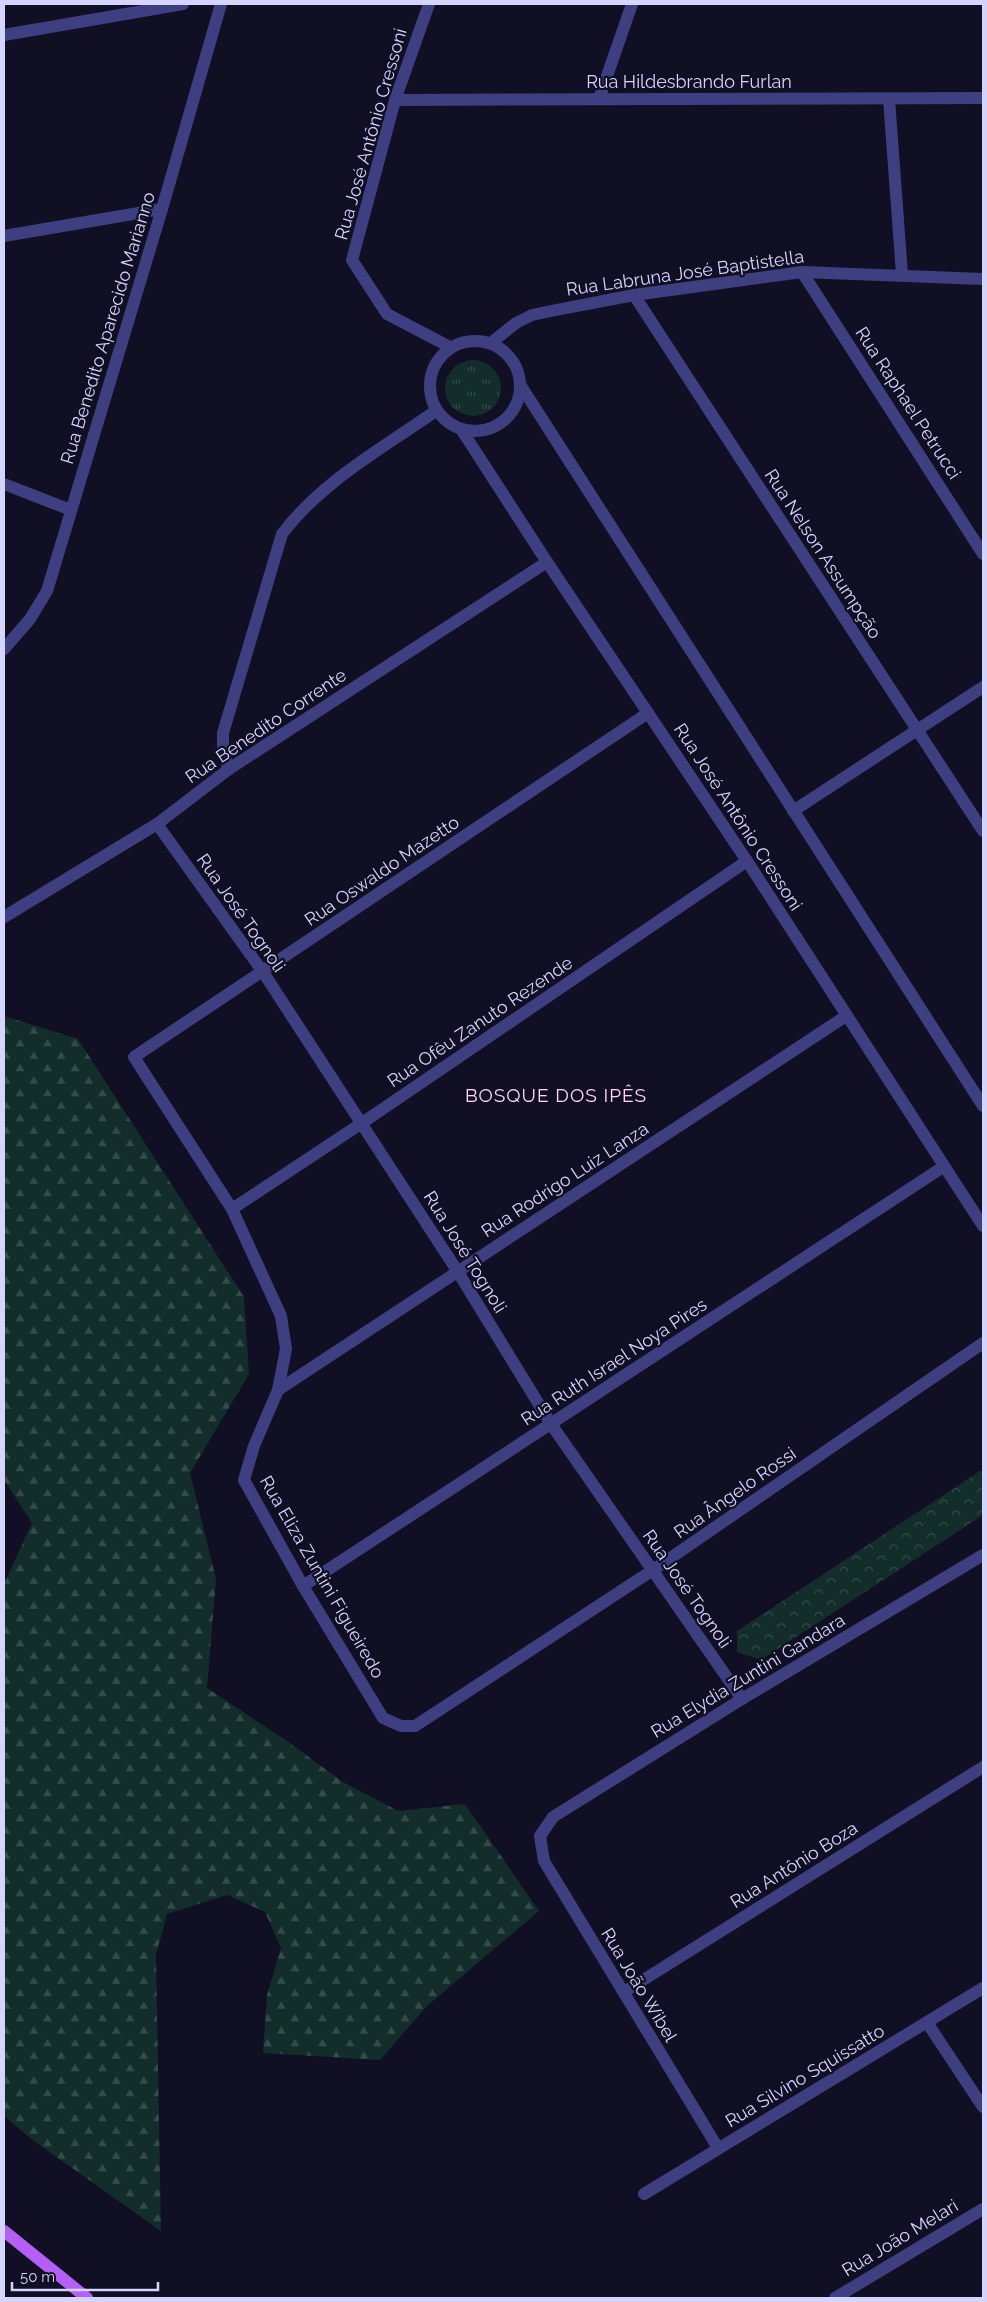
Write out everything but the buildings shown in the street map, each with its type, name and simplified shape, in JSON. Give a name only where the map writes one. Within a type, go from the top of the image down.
[{"type":"main road","points":[[4,2230],[87,2298]]},
{"type":"street","points":[[4,35],[183,4]]},
{"type":"street","name":"Rua Benedito Aparecido Marianno","points":[[4,649],[30,619],[47,591],[162,209],[221,4]]},
{"type":"street","name":"Rua José Antônio Cressoni","points":[[429,4],[395,100],[352,260],[387,314],[450,347]]},
{"type":"street","points":[[599,99],[632,4]]},
{"type":"street","points":[[889,98],[902,274]]},
{"type":"street","name":"Rua Hildesbrando Furlan","points":[[395,100],[983,98]]},
{"type":"street","points":[[4,236],[162,209]]},
{"type":"street","name":"Rua Labruna José Baptistella","points":[[491,343],[516,323],[532,315],[634,295],[802,272],[902,274],[983,279]]},
{"type":"street","name":"Rua Raphael Petrucci","points":[[802,272],[983,554]]},
{"type":"street","name":"Rua Nelson Assumpção","points":[[634,295],[983,831]]},
{"type":"street","points":[[521,386],[515,407],[502,423],[482,430],[461,429],[447,422],[437,410],[431,397],[430,383],[432,369],[440,357],[450,347],[463,342],[477,340],[491,343],[503,350],[513,360],[519,373],[521,386],[983,1106]]},
{"type":"street","points":[[229,769],[224,751],[223,732],[282,534],[297,515],[328,486],[437,410]]},
{"type":"street","name":"Rua José Antônio Cressoni","points":[[461,429],[547,562],[747,861],[943,1167],[983,1226]]},
{"type":"street","points":[[4,484],[71,510]]},
{"type":"street","name":"Rua Benedito Corrente","points":[[4,917],[157,824],[229,769],[547,562]]},
{"type":"street","points":[[793,810],[983,687]]},
{"type":"street","name":"Rua Oswaldo Mazetto","points":[[134,1057],[648,713]]},
{"type":"street","name":"Rua José Tognoli","points":[[157,824],[262,972],[362,1123],[458,1272],[552,1424],[742,1699]]},
{"type":"street","name":"Rua Ofêu Zanuto Rezende","points":[[232,1209],[362,1123],[747,861]]},
{"type":"street","name":"Rua Rodrigo Luiz Lanza","points":[[278,1390],[846,1016]]},
{"type":"street","name":"Rua Eliza Zuntini Figueiredo","points":[[134,1057],[232,1209],[281,1316],[286,1349],[278,1390],[254,1446],[244,1480],[303,1586],[383,1718],[401,1726]]},
{"type":"street","name":"Rua Ruth Israel Noya Pires","points":[[303,1586],[943,1167]]},
{"type":"street","name":"Rua Ângelo Rossi","points":[[401,1726],[414,1726],[653,1570],[983,1343]]},
{"type":"street","name":"Rua Elydia Zuntini Gandara","points":[[540,1836],[553,1816],[742,1699],[983,1555]]},
{"type":"street","name":"Rua Antônio Boza","points":[[624,1992],[983,1767]]},
{"type":"street","name":"Rua João Wibel","points":[[540,1836],[544,1861],[718,2148]]},
{"type":"street","name":"Rua Silvino Squissatto","points":[[644,2194],[928,2024],[983,1988]]},
{"type":"street","points":[[928,2024],[983,2107]]},
{"type":"street","name":"Rua João Melari","points":[[835,2298],[983,2208]]},
{"type":"green space","points":[[473,360],[484,362],[493,368],[499,377],[501,388],[499,399],[493,408],[484,414],[473,416],[462,414],[453,408],[447,399],[445,388],[447,377],[453,368],[462,362]]},
{"type":"green space","points":[[4,1016],[78,1039],[244,1297],[249,1374],[190,1473],[216,1579],[207,1688],[284,1739],[343,1782],[398,1811],[465,1804],[539,1911],[427,2006],[380,2060],[263,2053],[267,1995],[281,1948],[265,1912],[227,1895],[167,1914],[156,1955],[161,2231],[34,2141],[4,2116],[4,1584],[32,1523],[4,1480]]},
{"type":"green space","points":[[983,1469],[983,1515],[761,1660],[737,1652],[737,1631]]},
{"type":"district","name":"BOSQUE DOS IPÊS","points":[[556,1095]]}]
